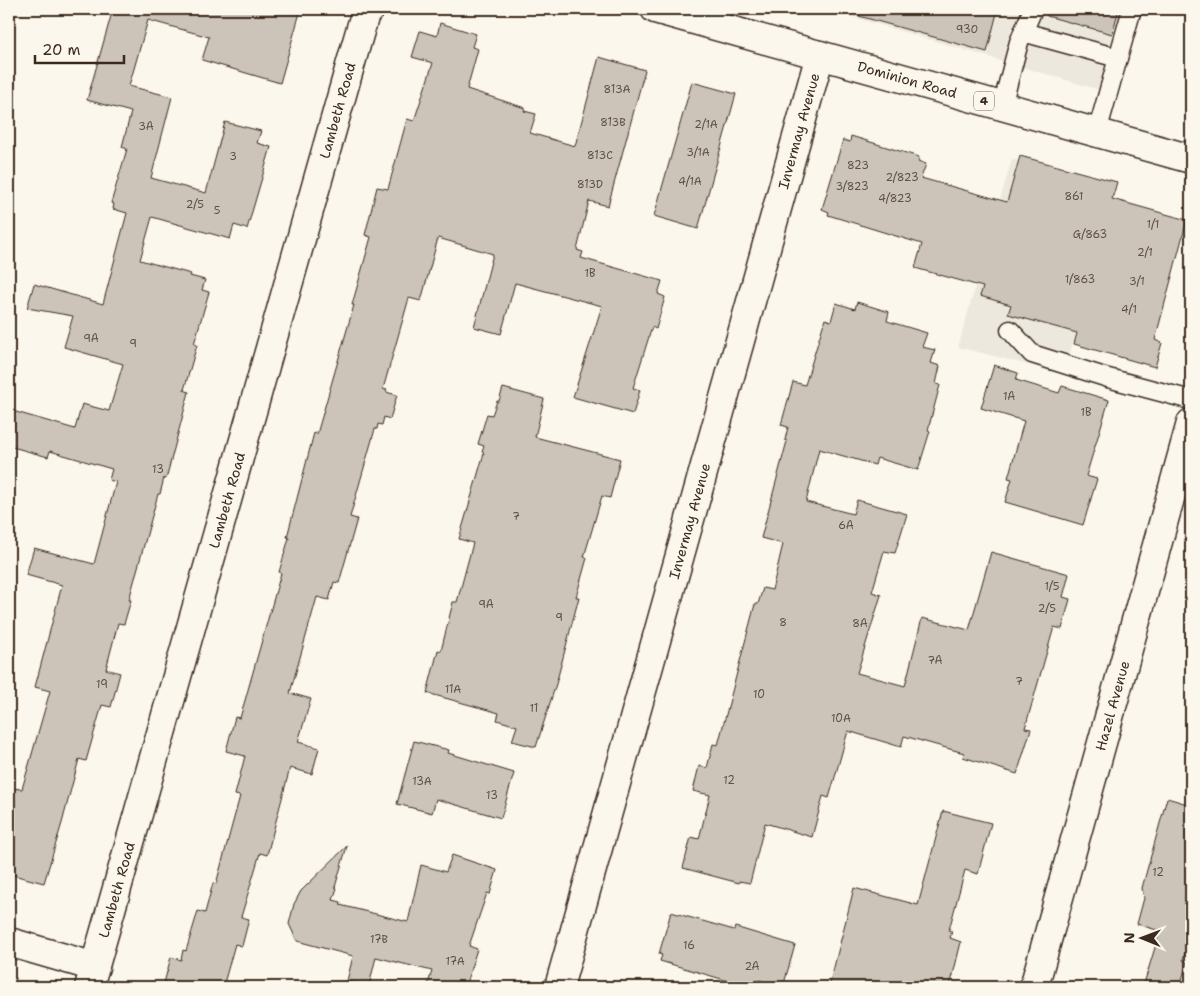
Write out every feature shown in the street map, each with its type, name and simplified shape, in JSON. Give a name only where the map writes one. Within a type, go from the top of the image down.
[{"type":"street","name":"Dominion Road","points":[[654,9],[706,16],[820,55],[1191,159]]},
{"type":"street","name":"Lambeth Road","points":[[92,977],[366,10]]},
{"type":"street","name":"Invermay Avenue","points":[[559,987],[820,55]]},
{"type":"street","name":"Hazel Avenue","points":[[1034,987],[1191,423]]},
{"type":"street","points":[[9,942],[92,977]]},
{"type":"lane","points":[[1002,106],[1023,32],[1033,9]]},
{"type":"lane","points":[[1097,132],[1132,9]]},
{"type":"lane","points":[[1023,32],[1118,58]]},
{"type":"lane","points":[[1010,330],[1032,354],[1108,378],[1191,400]]},
{"type":"shaded area","points":[[826,9],[1141,9],[1117,95]]},
{"type":"shaded area","points":[[1012,159],[1116,189],[1069,357],[1155,382],[1151,396],[958,347]]},
{"type":"building","points":[[113,9],[301,9],[280,83],[202,60],[209,37],[148,20],[129,86],[172,97],[151,178],[206,193],[225,122],[261,131],[257,143],[271,147],[247,229],[234,225],[230,239],[152,217],[140,260],[191,274],[190,276],[205,280],[202,290],[209,292],[194,344],[197,345],[184,390],[189,392],[166,479],[164,478],[160,494],[158,494],[124,624],[118,623],[106,669],[120,673],[111,707],[102,705],[86,761],[79,759],[44,883],[9,874],[9,788],[22,789],[50,691],[35,687],[62,585],[26,575],[34,548],[94,564],[116,482],[109,480],[112,469],[50,451],[48,457],[9,446],[9,410],[75,429],[82,404],[109,411],[123,364],[64,347],[73,316],[27,308],[34,284],[103,304],[127,213],[113,209],[114,204],[111,203],[127,149],[122,147],[131,112],[87,100]]},
{"type":"building","points":[[860,9],[998,9],[987,52],[859,16]]},
{"type":"building","points":[[1048,9],[1119,9],[1112,34],[1047,16]]},
{"type":"building","points":[[440,23],[476,34],[472,47],[478,49],[467,89],[525,108],[524,111],[536,114],[530,133],[575,146],[599,57],[645,70],[608,206],[589,201],[577,250],[583,252],[581,258],[662,281],[658,294],[665,297],[656,329],[652,327],[633,388],[640,390],[633,414],[573,397],[602,306],[515,283],[501,334],[474,327],[493,254],[438,238],[421,301],[409,298],[383,389],[387,390],[386,392],[397,395],[390,419],[384,417],[382,425],[378,424],[377,429],[375,429],[350,517],[357,519],[339,583],[334,582],[329,600],[317,597],[290,693],[311,699],[298,742],[319,748],[312,774],[290,768],[267,855],[260,853],[241,917],[249,919],[242,946],[235,944],[223,987],[177,987],[164,983],[171,957],[181,960],[183,950],[186,951],[198,911],[205,913],[213,883],[216,884],[240,796],[235,795],[245,756],[226,751],[235,717],[240,718],[281,573],[279,572],[289,538],[287,537],[314,433],[317,434],[354,305],[352,305],[371,237],[365,235],[377,187],[388,189],[407,119],[414,121],[433,63],[412,57],[420,31],[437,36]]},
{"type":"building","points":[[692,82],[736,94],[698,229],[654,216]]},
{"type":"building","points":[[851,136],[919,157],[918,161],[926,164],[921,178],[1007,202],[1020,156],[1117,182],[1112,199],[1187,220],[1155,340],[1162,343],[1155,367],[1074,344],[1077,333],[1008,314],[1011,305],[980,296],[983,287],[915,268],[922,244],[828,215],[829,212],[822,209],[843,140],[850,142]]},
{"type":"building","points":[[857,302],[889,312],[887,321],[927,333],[922,347],[935,350],[931,363],[940,366],[936,384],[940,385],[928,430],[930,431],[918,470],[877,458],[875,465],[819,449],[806,502],[853,514],[857,500],[907,514],[895,553],[884,551],[872,592],[881,595],[857,673],[905,686],[922,618],[969,630],[991,552],[1069,574],[1063,597],[1070,599],[1062,629],[1054,627],[1025,728],[1031,729],[1017,774],[963,757],[964,753],[904,736],[901,747],[848,731],[829,798],[823,796],[812,837],[765,823],[750,883],[739,881],[739,883],[683,868],[691,837],[699,839],[710,795],[693,791],[699,766],[707,768],[713,744],[718,745],[755,604],[758,604],[763,588],[772,590],[783,544],[761,538],[787,441],[785,440],[788,427],[781,425],[793,382],[805,385],[825,319],[831,321],[836,303],[855,309]]},
{"type":"building","points":[[994,365],[1018,373],[1016,380],[1059,393],[1062,386],[1109,400],[1086,476],[1097,479],[1083,525],[1005,502],[1012,479],[1008,478],[1024,421],[981,408]]},
{"type":"building","points":[[503,388],[544,399],[535,437],[620,459],[610,498],[602,496],[584,557],[587,558],[576,597],[579,597],[556,684],[536,747],[512,741],[517,726],[497,720],[499,713],[427,693],[438,650],[441,651],[453,602],[457,602],[473,543],[459,539],[484,453],[482,452],[484,446],[478,444],[487,414],[492,415]]},
{"type":"building","points":[[414,741],[449,750],[448,753],[514,773],[501,818],[436,799],[432,813],[397,804]]},
{"type":"building","points":[[1167,798],[1191,805],[1191,931],[1183,960],[1187,962],[1180,987],[1143,987],[1160,931],[1137,924],[1144,898],[1142,888]]},
{"type":"building","points":[[943,811],[991,823],[978,874],[965,870],[949,930],[952,931],[950,938],[961,942],[950,987],[829,987],[854,888],[918,905]]},
{"type":"building","points":[[347,846],[333,900],[341,902],[340,905],[408,922],[421,865],[446,872],[452,855],[497,870],[490,894],[487,893],[469,946],[477,949],[465,987],[427,987],[432,971],[376,957],[369,986],[347,981],[353,956],[297,941],[289,924],[294,904],[301,891]]},
{"type":"building","points":[[671,912],[734,930],[735,927],[795,945],[783,987],[759,980],[757,987],[749,987],[660,961],[662,955],[659,954]]}]
